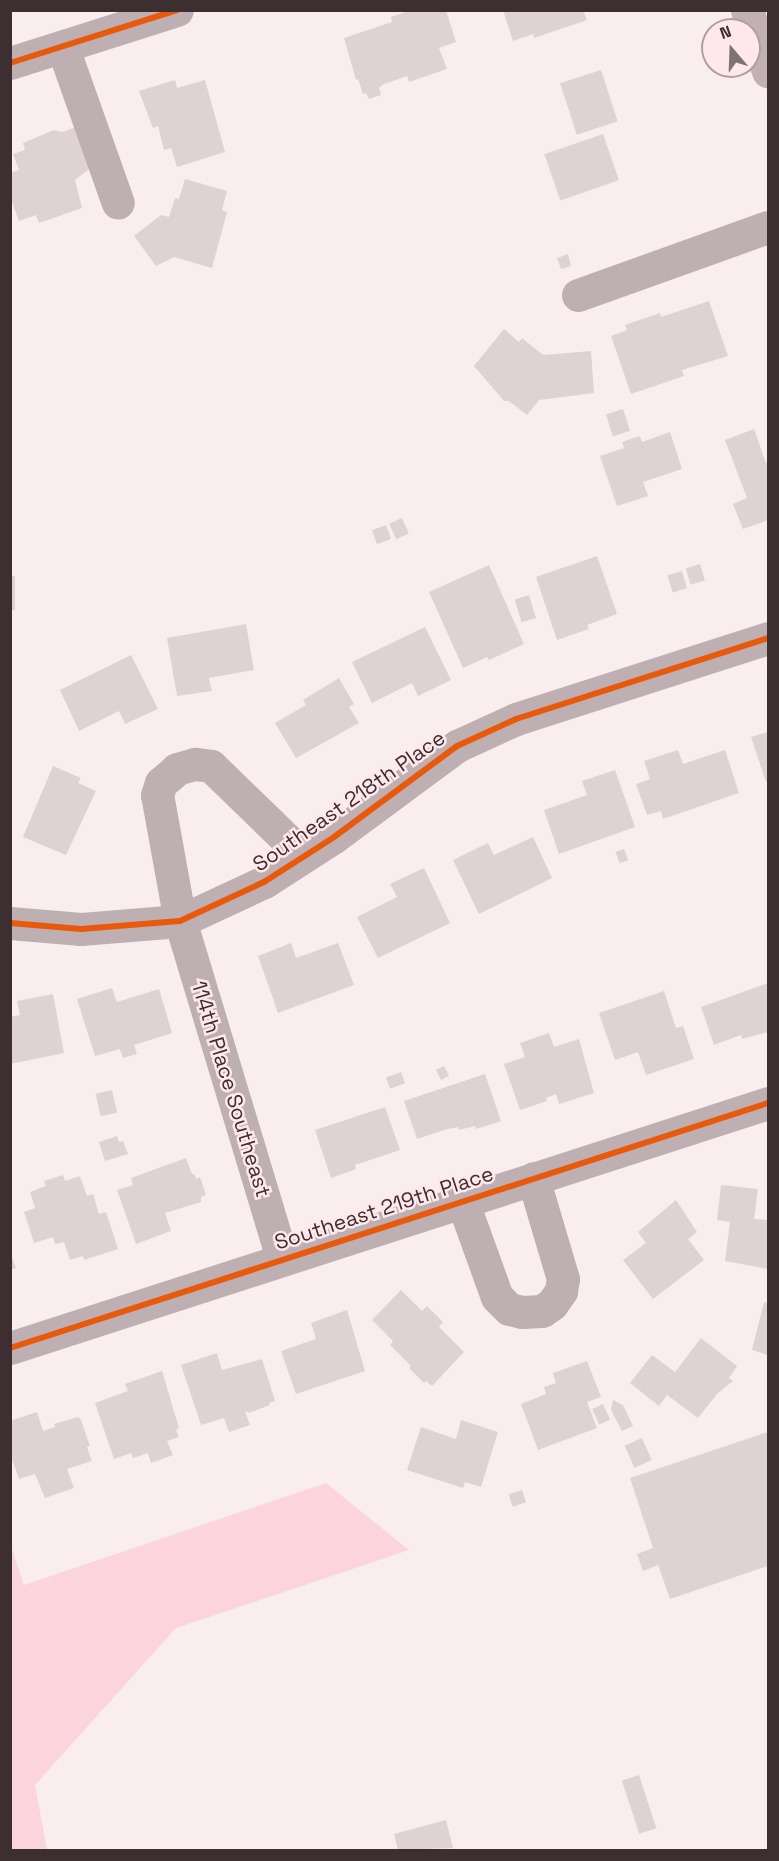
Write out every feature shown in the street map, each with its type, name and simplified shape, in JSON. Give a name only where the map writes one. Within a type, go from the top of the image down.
[{"type":"main road","points":[[747,10],[768,71]]},
{"type":"street","points":[[10,63],[177,10]]},
{"type":"street","points":[[63,48],[118,203]]},
{"type":"street","points":[[578,295],[768,227]]},
{"type":"street","name":"Southeast 218th Place","points":[[10,923],[81,929],[180,921],[264,882],[334,837],[457,746],[516,719],[768,638]]},
{"type":"street","name":"Southeast 218th Place","points":[[180,921],[157,795],[161,783],[177,769],[195,764],[211,766],[304,856]]},
{"type":"street","name":"114th Place Southeast","points":[[180,921],[282,1258]]},
{"type":"street","name":"Southeast 219th Place","points":[[10,1348],[282,1258],[768,1103]]},
{"type":"street","name":"Southeast 219th Place","points":[[462,1200],[497,1297],[509,1309],[522,1312],[542,1311],[552,1304],[561,1292],[563,1279],[533,1178]]},
{"type":"shaded area","points":[[326,1483],[409,1550],[176,1628],[35,1785],[47,1850],[11,1850],[11,1546],[24,1585]]},
{"type":"building","points":[[411,10],[446,10],[456,42],[439,48],[447,69],[409,82],[407,76],[382,85],[379,88],[381,95],[369,99],[366,93],[363,94],[358,79],[356,80],[344,38],[392,22],[391,17]]},
{"type":"building","points":[[503,10],[583,10],[587,20],[534,38],[533,34],[513,41]]},
{"type":"building","points":[[601,70],[618,121],[577,135],[560,83]]},
{"type":"building","points":[[175,80],[177,88],[205,80],[225,152],[177,167],[171,148],[164,150],[158,126],[153,128],[139,91]]},
{"type":"building","points":[[76,127],[89,169],[75,180],[82,208],[39,223],[36,215],[19,221],[10,197],[10,173],[19,170],[13,154],[25,150],[23,143],[54,130],[62,132]]},
{"type":"building","points":[[603,134],[619,180],[560,201],[544,154]]},
{"type":"building","points":[[185,179],[227,191],[222,210],[227,212],[212,268],[174,257],[156,266],[134,236],[161,215],[169,217],[175,198],[179,199]]},
{"type":"building","points":[[568,254],[571,266],[561,269],[557,258]]},
{"type":"building","points":[[709,301],[728,356],[682,370],[684,376],[631,394],[611,336],[627,330],[625,325],[660,313],[661,317]]},
{"type":"building","points":[[504,329],[519,342],[522,338],[543,355],[591,351],[594,393],[539,400],[527,415],[509,401],[504,401],[474,366]]},
{"type":"building","points":[[623,409],[630,431],[613,436],[606,415]]},
{"type":"building","points":[[754,429],[766,463],[768,462],[768,520],[743,529],[733,504],[747,498],[725,440]]},
{"type":"building","points":[[670,432],[682,469],[643,482],[648,496],[617,506],[600,456],[624,448],[622,442],[640,436],[642,442]]},
{"type":"building","points":[[402,518],[409,534],[396,539],[389,524]]},
{"type":"building","points":[[386,525],[391,539],[377,544],[372,530]]},
{"type":"building","points":[[597,556],[617,614],[587,625],[589,629],[557,640],[536,577]]},
{"type":"building","points":[[700,564],[705,580],[691,585],[686,568]]},
{"type":"building","points":[[489,565],[524,644],[489,660],[487,657],[463,668],[429,592]]},
{"type":"building","points":[[682,571],[687,588],[673,592],[668,575]]},
{"type":"building","points":[[10,576],[15,576],[15,610],[10,610]]},
{"type":"building","points":[[529,595],[536,618],[522,622],[515,599]]},
{"type":"building","points":[[246,624],[254,670],[209,678],[212,691],[177,696],[167,638]]},
{"type":"building","points":[[425,627],[451,680],[418,696],[412,683],[372,703],[352,662]]},
{"type":"building","points":[[131,655],[158,709],[125,724],[119,711],[79,731],[60,690]]},
{"type":"building","points":[[339,678],[354,704],[349,707],[359,723],[296,758],[275,723],[306,705],[303,700]]},
{"type":"building","points":[[768,732],[768,782],[766,782],[751,737]]},
{"type":"building","points":[[678,750],[683,764],[725,750],[739,793],[663,819],[661,811],[647,815],[636,784],[650,779],[644,761]]},
{"type":"building","points":[[53,766],[81,778],[78,783],[96,791],[66,855],[23,837]]},
{"type":"building","points":[[615,770],[635,827],[559,854],[544,810],[587,795],[582,781]]},
{"type":"building","points":[[533,837],[552,878],[479,914],[453,860],[488,843],[494,855]]},
{"type":"building","points":[[624,849],[628,860],[620,863],[616,852]]},
{"type":"building","points":[[424,868],[450,923],[378,958],[357,917],[397,897],[390,884]]},
{"type":"building","points":[[291,943],[296,958],[338,943],[354,985],[278,1013],[258,956]]},
{"type":"building","points":[[768,983],[768,1032],[742,1039],[741,1035],[714,1045],[701,1007]]},
{"type":"building","points":[[112,988],[117,1002],[159,989],[172,1033],[134,1045],[137,1054],[123,1058],[120,1049],[95,1056],[77,999]]},
{"type":"building","points":[[664,991],[676,1028],[683,1026],[694,1059],[646,1075],[638,1052],[615,1060],[599,1013]]},
{"type":"building","points":[[53,994],[64,1053],[10,1064],[10,1017],[20,1015],[17,1001]]},
{"type":"building","points":[[549,1033],[554,1047],[579,1039],[594,1093],[559,1104],[556,1094],[546,1098],[547,1101],[520,1110],[504,1064],[525,1057],[520,1043]]},
{"type":"building","points":[[444,1066],[449,1076],[441,1080],[436,1070]]},
{"type":"building","points":[[401,1072],[405,1083],[390,1089],[386,1077]]},
{"type":"building","points":[[485,1074],[501,1121],[476,1129],[475,1126],[459,1130],[458,1127],[444,1130],[417,1139],[404,1101]]},
{"type":"building","points":[[112,1090],[117,1112],[101,1116],[95,1094]]},
{"type":"building","points":[[385,1107],[400,1150],[355,1165],[356,1169],[331,1178],[315,1130]]},
{"type":"building","points":[[117,1136],[119,1142],[123,1141],[128,1154],[105,1161],[99,1142]]},
{"type":"building","points":[[186,1158],[192,1174],[196,1179],[200,1177],[206,1195],[201,1197],[201,1202],[165,1213],[171,1231],[136,1244],[117,1190],[133,1185],[131,1178]]},
{"type":"building","points":[[63,1175],[65,1181],[80,1176],[87,1196],[93,1194],[99,1214],[106,1212],[118,1249],[84,1260],[83,1256],[70,1260],[64,1242],[55,1244],[53,1237],[34,1243],[24,1212],[35,1208],[30,1192],[46,1186],[44,1181]]},
{"type":"building","points":[[721,1185],[758,1189],[754,1219],[768,1220],[768,1269],[725,1261],[730,1222],[717,1220]]},
{"type":"building","points":[[676,1200],[697,1232],[688,1239],[704,1260],[653,1299],[623,1260],[646,1243],[638,1232]]},
{"type":"building","points":[[10,1252],[16,1268],[10,1270]]},
{"type":"building","points":[[401,1290],[422,1311],[427,1306],[443,1322],[439,1327],[464,1352],[432,1386],[426,1381],[424,1383],[409,1368],[411,1366],[390,1345],[393,1341],[372,1320]]},
{"type":"building","points":[[764,1302],[768,1303],[768,1355],[752,1350]]},
{"type":"building","points":[[347,1310],[365,1371],[296,1394],[281,1351],[316,1339],[311,1323]]},
{"type":"building","points":[[701,1338],[737,1366],[729,1378],[733,1381],[717,1394],[698,1418],[667,1395],[659,1406],[630,1383],[652,1355],[675,1372]]},
{"type":"building","points":[[217,1353],[222,1370],[262,1359],[275,1401],[249,1413],[245,1411],[250,1425],[229,1432],[224,1418],[201,1425],[181,1365]]},
{"type":"building","points":[[587,1361],[601,1397],[587,1402],[597,1428],[538,1450],[521,1404],[546,1394],[544,1387],[556,1383],[553,1373]]},
{"type":"building","points":[[162,1371],[179,1428],[176,1430],[179,1437],[167,1441],[173,1455],[151,1463],[148,1453],[133,1458],[131,1453],[114,1459],[95,1403],[128,1391],[125,1384]]},
{"type":"building","points":[[613,1400],[623,1405],[633,1426],[622,1431],[611,1410]]},
{"type":"building","points":[[603,1404],[610,1419],[599,1424],[592,1409]]},
{"type":"building","points":[[37,1412],[43,1431],[55,1427],[54,1424],[78,1417],[90,1446],[87,1447],[92,1461],[67,1469],[74,1488],[45,1498],[35,1474],[19,1479],[10,1454],[10,1421]]},
{"type":"building","points":[[461,1420],[498,1432],[481,1487],[465,1482],[463,1488],[407,1470],[421,1427],[456,1439]]},
{"type":"building","points":[[768,1432],[768,1566],[670,1599],[658,1565],[643,1571],[637,1554],[653,1548],[630,1478]]},
{"type":"building","points":[[642,1438],[652,1460],[634,1468],[625,1446]]},
{"type":"building","points":[[522,1490],[526,1502],[513,1507],[509,1494]]},
{"type":"building","points":[[639,1775],[656,1828],[639,1834],[622,1781]]},
{"type":"building","points":[[446,1820],[453,1848],[398,1850],[394,1834]]},
{"type":"cycle path","points":[[10,63],[177,10]]},
{"type":"cycle path","points":[[10,923],[81,929],[180,921],[264,882],[334,837],[457,746],[516,719],[768,638]]},
{"type":"cycle path","points":[[10,1348],[768,1103]]}]
